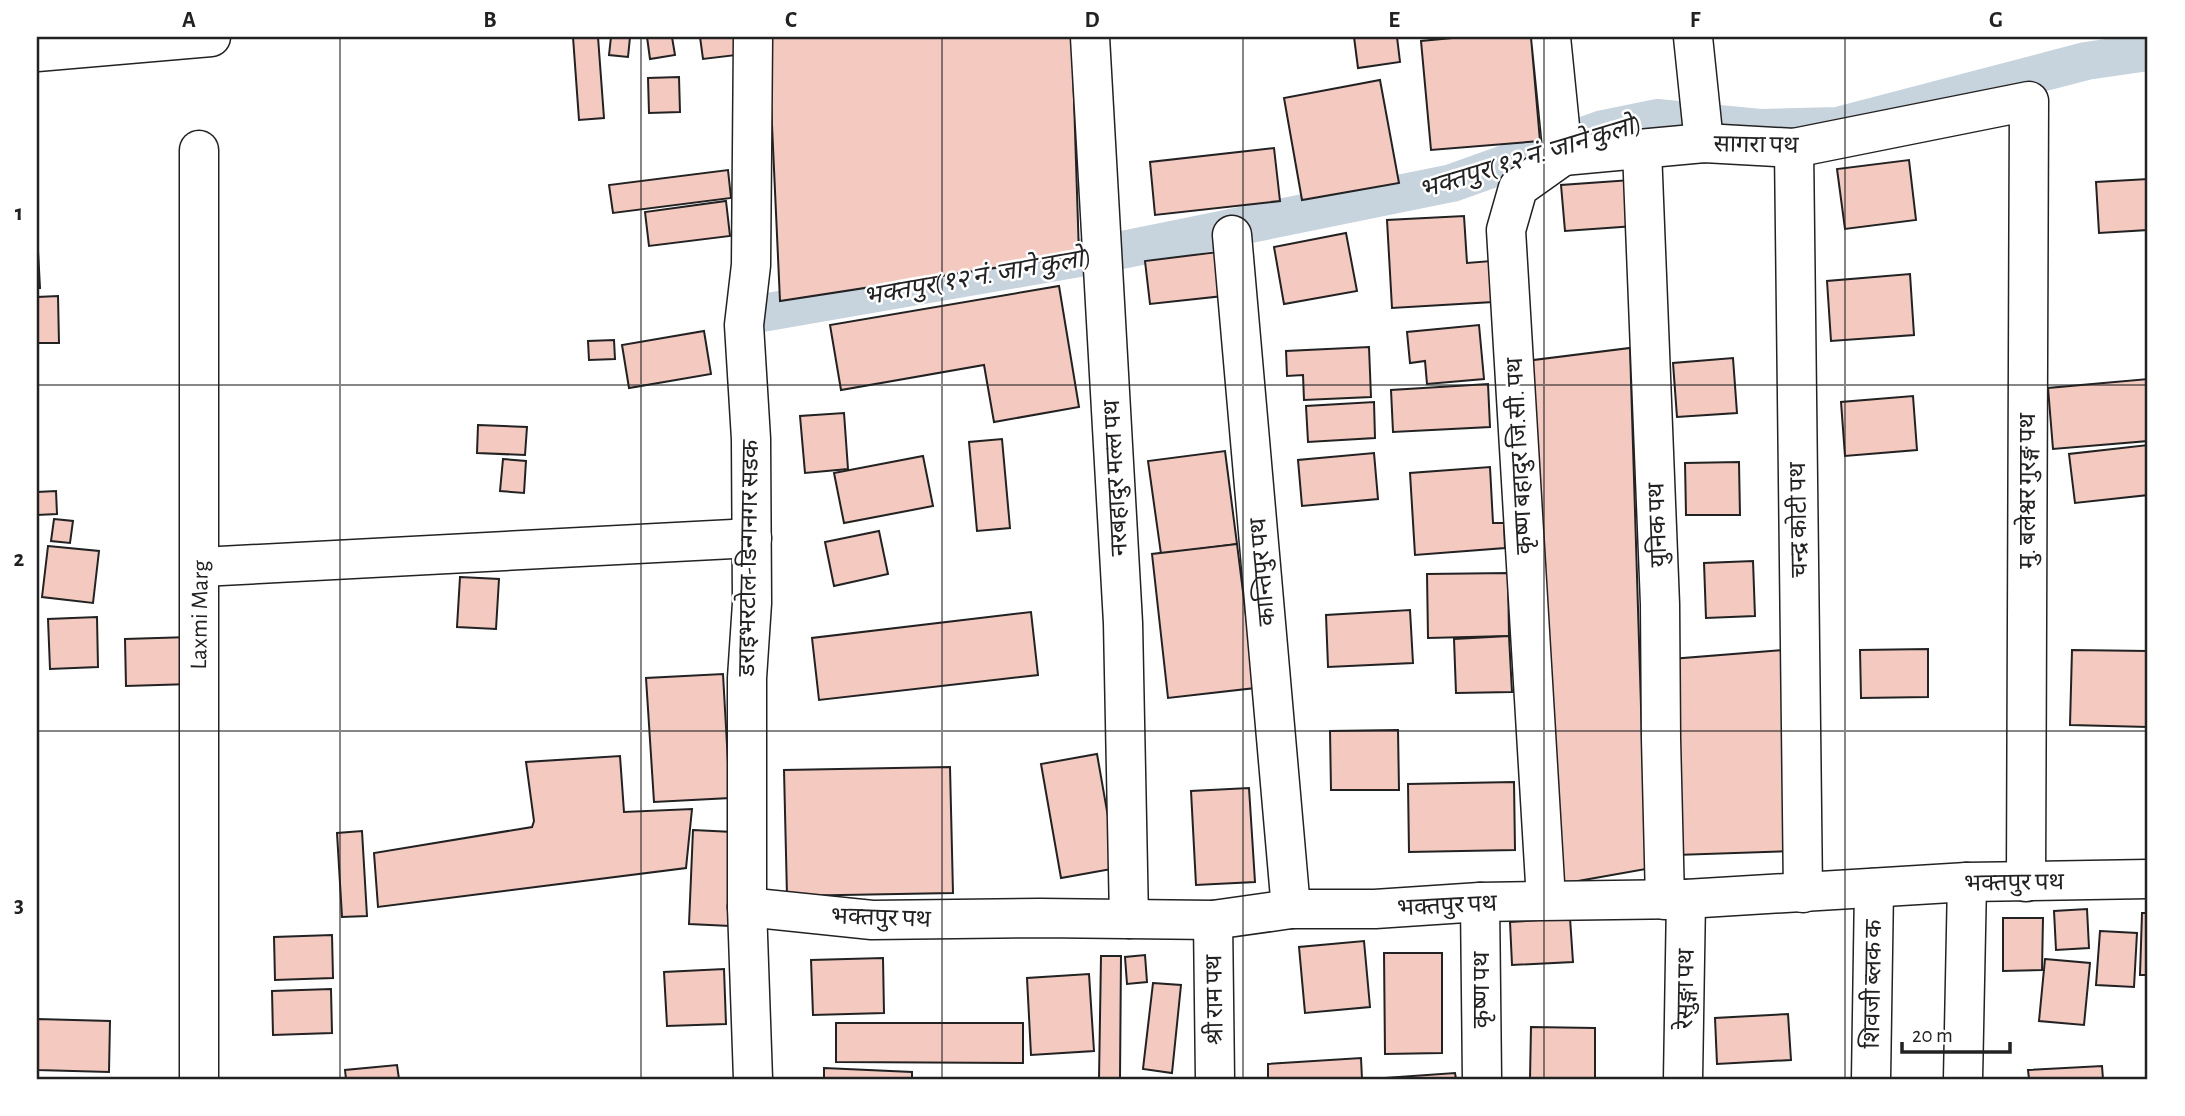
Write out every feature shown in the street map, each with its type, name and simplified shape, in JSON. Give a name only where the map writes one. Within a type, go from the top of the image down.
[{"type":"street","points":[[37,52],[211,37]]},
{"type":"street","name":"डराइभरटोल-डिन्गनगर सडक","points":[[753,37],[751,265],[744,325],[751,439],[752,603],[747,678],[747,907],[753,1079]]},
{"type":"street","name":"नरबहादुर मल्ल पथ","points":[[1090,37],[1123,623],[1129,919]]},
{"type":"street","points":[[1551,37],[1562,146]]},
{"type":"street","points":[[1693,37],[1702,129]]},
{"type":"street","name":"सागरा पथ","points":[[1562,146],[1642,150],[1702,129],[1794,148],[2029,101]]},
{"type":"street","name":"मु. बलेश्वर गुरङ्ग पथ","points":[[2026,882],[2029,101]]},
{"type":"street","name":"कृष्ण बहादुर जि.सी. पथ","points":[[1546,900],[1506,230],[1518,188],[1562,146]]},
{"type":"street","name":"चन्द्र कोटी पथ","points":[[1794,148],[1803,893]]},
{"type":"street","name":"Laxmi Marg","points":[[199,150],[199,1079]]},
{"type":"street","name":"युनिक पथ","points":[[1642,150],[1660,604],[1661,739],[1676,899]]},
{"type":"street","name":"कान्तिपुर पथ","points":[[1232,235],[1292,909]]},
{"type":"street","points":[[201,567],[752,538]]},
{"type":"street","name":"भक्तपुर पथ","points":[[747,907],[872,920],[1213,920],[1292,909],[1375,909],[1546,900],[1676,899],[1966,882],[2148,879]]},
{"type":"street","points":[[1963,1079],[1966,882]]},
{"type":"street","name":"शिवजी ब्लक क","points":[[1871,1079],[1874,888]]},
{"type":"street","name":"रेसुङ्गा पथ","points":[[1676,899],[1683,1079]]},
{"type":"street","name":"कृष्ण पथ","points":[[1480,902],[1482,1079]]},
{"type":"street","name":"श्री राम पथ","points":[[1213,920],[1215,1079]]},
{"type":"building","points":[[573,37],[598,37],[604,118],[579,120]]},
{"type":"building","points":[[611,37],[630,37],[628,57],[609,55]]},
{"type":"building","points":[[647,37],[672,37],[675,55],[650,59]]},
{"type":"building","points":[[700,37],[743,37],[745,54],[703,59]]},
{"type":"building","points":[[768,37],[1072,37],[1079,255],[780,301]]},
{"type":"building","points":[[1354,37],[1397,37],[1400,62],[1358,68]]},
{"type":"building","points":[[1463,37],[1531,37],[1540,141],[1431,150],[1421,41]]},
{"type":"building","points":[[679,77],[680,112],[649,113],[648,78]]},
{"type":"building","points":[[1380,80],[1399,183],[1302,200],[1284,98]]},
{"type":"building","points":[[1274,148],[1280,201],[1155,215],[1150,162]]},
{"type":"building","points":[[1909,160],[1916,220],[1845,229],[1837,169]]},
{"type":"building","points":[[728,170],[731,198],[613,213],[609,185]]},
{"type":"building","points":[[2148,179],[2148,230],[2099,233],[2096,182]]},
{"type":"building","points":[[1631,180],[1635,226],[1565,231],[1561,185]]},
{"type":"building","points":[[726,201],[730,236],[649,246],[645,212]]},
{"type":"building","points":[[1464,216],[1467,263],[1491,261],[1493,302],[1392,308],[1387,220]]},
{"type":"building","points":[[37,232],[40,288],[37,288]]},
{"type":"building","points":[[1346,233],[1357,291],[1284,304],[1274,247]]},
{"type":"building","points":[[1218,252],[1223,296],[1150,304],[1145,261]]},
{"type":"building","points":[[1910,274],[1914,335],[1831,341],[1827,281]]},
{"type":"building","points":[[1059,286],[1079,407],[994,422],[984,365],[841,390],[830,325]]},
{"type":"building","points":[[58,296],[59,343],[37,343],[37,297]]},
{"type":"building","points":[[1479,325],[1484,379],[1427,384],[1425,361],[1410,363],[1407,332]]},
{"type":"building","points":[[704,331],[711,374],[629,388],[622,345]]},
{"type":"building","points":[[614,340],[615,359],[589,360],[588,341]]},
{"type":"building","points":[[1369,347],[1371,397],[1304,400],[1303,375],[1287,376],[1286,351]]},
{"type":"building","points":[[1630,348],[1646,869],[1561,884],[1526,361]]},
{"type":"building","points":[[1733,358],[1737,413],[1677,417],[1673,363]]},
{"type":"building","points":[[2148,379],[2148,441],[2053,449],[2048,388]]},
{"type":"building","points":[[1488,384],[1490,427],[1393,432],[1391,390]]},
{"type":"building","points":[[1913,396],[1917,450],[1845,456],[1841,402]]},
{"type":"building","points":[[1374,402],[1375,438],[1308,442],[1306,406]]},
{"type":"building","points":[[844,413],[848,469],[805,473],[800,416]]},
{"type":"building","points":[[478,425],[527,427],[525,455],[477,453]]},
{"type":"building","points":[[1002,439],[1010,528],[977,531],[969,442]]},
{"type":"building","points":[[2148,445],[2148,495],[2075,503],[2069,454]]},
{"type":"building","points":[[1225,451],[1237,544],[1161,554],[1148,461]]},
{"type":"building","points":[[1374,453],[1378,499],[1302,506],[1298,460]]},
{"type":"building","points":[[923,456],[933,506],[844,523],[834,473]]},
{"type":"building","points":[[503,459],[526,461],[524,493],[500,491]]},
{"type":"building","points":[[1739,462],[1740,515],[1686,515],[1685,463]]},
{"type":"building","points":[[1490,467],[1493,523],[1504,523],[1505,548],[1415,555],[1410,473]]},
{"type":"building","points":[[56,491],[57,514],[37,515],[37,492]]},
{"type":"building","points":[[54,519],[73,521],[70,543],[51,541]]},
{"type":"building","points":[[879,531],[888,574],[834,586],[825,542]]},
{"type":"building","points":[[1237,544],[1255,688],[1168,698],[1152,554]]},
{"type":"building","points":[[48,546],[99,551],[93,603],[42,597]]},
{"type":"building","points":[[1753,561],[1755,616],[1706,618],[1704,563]]},
{"type":"building","points":[[1508,573],[1509,636],[1428,638],[1427,574]]},
{"type":"building","points":[[460,577],[499,579],[496,629],[457,627]]},
{"type":"building","points":[[1410,610],[1413,663],[1328,667],[1326,615]]},
{"type":"building","points":[[1031,612],[1038,675],[819,700],[812,638]]},
{"type":"building","points":[[97,617],[98,667],[50,669],[48,619]]},
{"type":"building","points":[[1509,636],[1512,692],[1456,693],[1454,639]]},
{"type":"building","points":[[190,637],[191,684],[126,686],[125,639]]},
{"type":"building","points":[[1796,649],[1796,851],[1676,855],[1671,659]]},
{"type":"building","points":[[1928,649],[1928,697],[1861,698],[1860,650]]},
{"type":"building","points":[[2072,650],[2148,651],[2148,727],[2070,725]]},
{"type":"building","points":[[723,674],[730,798],[654,802],[646,678]]},
{"type":"building","points":[[1398,730],[1399,790],[1331,790],[1330,731]]},
{"type":"building","points":[[1097,754],[1117,868],[1061,878],[1041,764]]},
{"type":"building","points":[[620,756],[624,812],[692,809],[686,868],[378,907],[374,853],[532,827],[534,821],[526,762]]},
{"type":"building","points":[[950,767],[953,893],[787,896],[784,770]]},
{"type":"building","points":[[1514,782],[1515,850],[1409,852],[1408,784]]},
{"type":"building","points":[[1249,788],[1255,882],[1196,885],[1191,791]]},
{"type":"building","points":[[693,830],[733,832],[730,926],[689,924]]},
{"type":"building","points":[[362,831],[367,916],[342,917],[337,833]]},
{"type":"building","points":[[2087,909],[2089,948],[2056,950],[2054,911]]},
{"type":"building","points":[[2142,913],[2148,913],[2148,975],[2140,975]]},
{"type":"building","points":[[1570,918],[1573,962],[1512,965],[1510,922]]},
{"type":"building","points":[[2003,918],[2043,918],[2042,970],[2003,971]]},
{"type":"building","points":[[2100,931],[2137,933],[2134,987],[2096,985]]},
{"type":"building","points":[[332,935],[333,978],[275,980],[274,937]]},
{"type":"building","points":[[1364,941],[1370,1007],[1305,1013],[1299,947]]},
{"type":"building","points":[[1384,953],[1442,953],[1442,1053],[1385,1054]]},
{"type":"building","points":[[1145,955],[1147,982],[1127,984],[1125,957]]},
{"type":"building","points":[[1101,956],[1121,956],[1120,1079],[1099,1079]]},
{"type":"building","points":[[883,958],[884,1013],[813,1015],[811,960]]},
{"type":"building","points":[[2045,959],[2090,963],[2084,1025],[2039,1021]]},
{"type":"building","points":[[724,969],[726,1024],[667,1026],[664,972]]},
{"type":"building","points":[[1089,974],[1094,1051],[1031,1055],[1027,978]]},
{"type":"building","points":[[1153,983],[1181,985],[1172,1073],[1143,1069]]},
{"type":"building","points":[[331,989],[332,1033],[273,1035],[272,991]]},
{"type":"building","points":[[1788,1014],[1791,1060],[1717,1064],[1715,1018]]},
{"type":"building","points":[[37,1019],[110,1021],[109,1072],[37,1070]]},
{"type":"building","points":[[836,1023],[1023,1023],[1023,1063],[836,1062]]},
{"type":"building","points":[[1531,1027],[1595,1028],[1595,1079],[1530,1079]]},
{"type":"building","points":[[1361,1058],[1362,1079],[1268,1079],[1268,1064]]},
{"type":"building","points":[[397,1065],[399,1079],[346,1079],[345,1070]]},
{"type":"building","points":[[2102,1066],[2103,1079],[2029,1079],[2028,1070]]},
{"type":"building","points":[[824,1068],[912,1072],[912,1079],[824,1079]]},
{"type":"building","points":[[1455,1073],[1456,1079],[1370,1079]]},
{"type":"waterway","name":"भक्तपुर(१२ नं. जाने कुलो)","points":[[745,316],[1102,254],[1452,183],[1603,129],[1657,118],[1760,128],[1838,126],[2086,61],[2148,52]]}]
